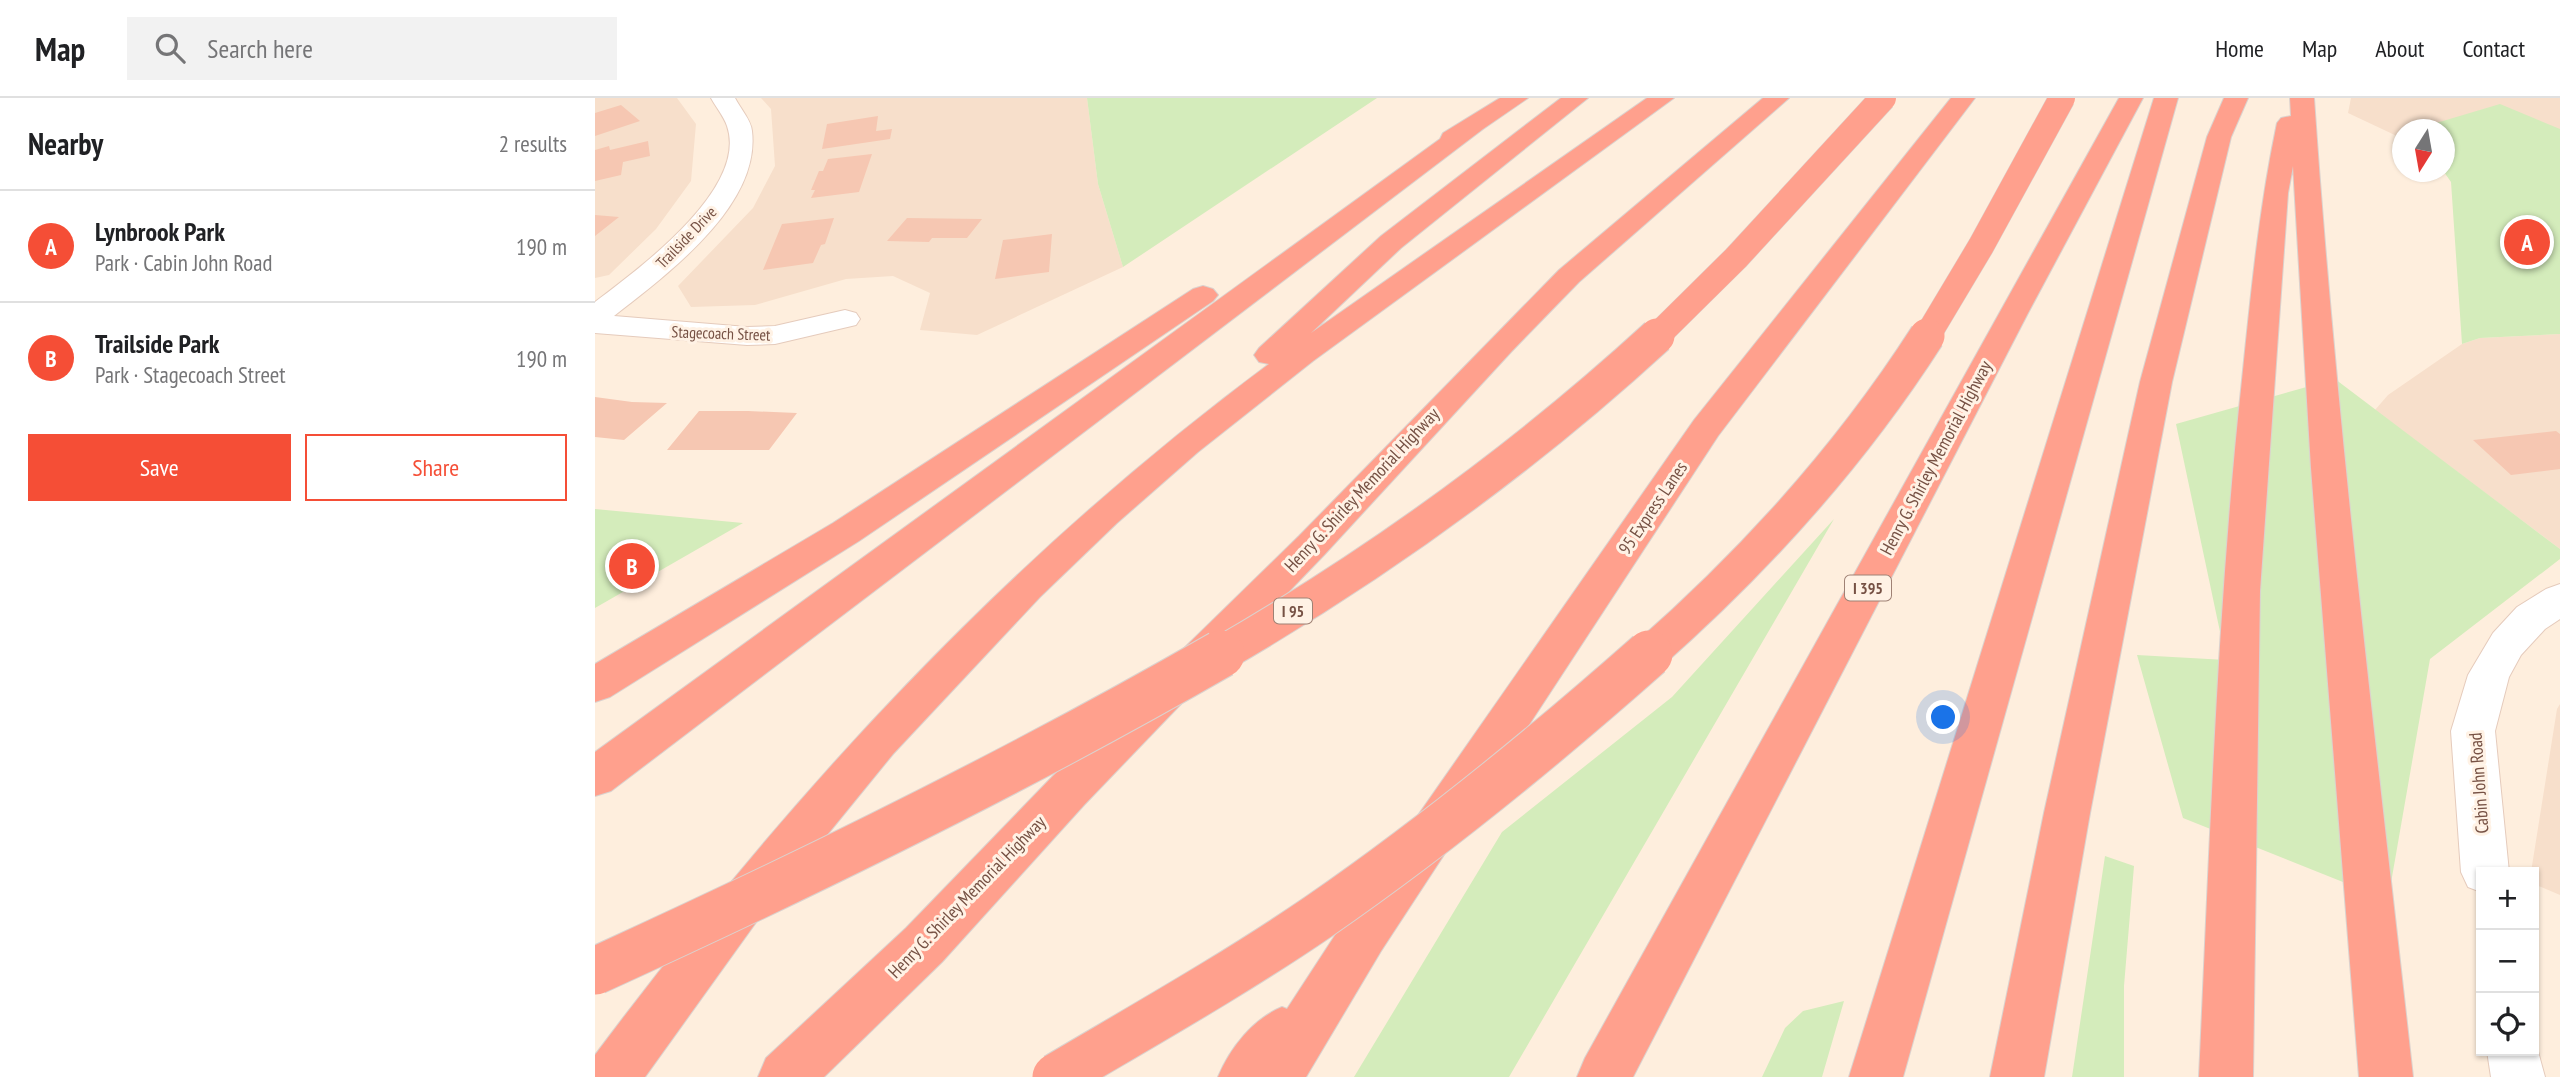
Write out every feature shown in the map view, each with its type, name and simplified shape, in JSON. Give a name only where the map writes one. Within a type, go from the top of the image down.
[{"type":"highway","points":[[595,685],[846,532],[1345,200],[1516,98]]},
{"type":"highway","points":[[1186,445],[1277,347],[1391,242],[1576,98]]},
{"type":"highway","points":[[612,1077],[672,993],[821,805],[937,677],[1068,549],[1186,445],[1353,319],[1662,98]]},
{"type":"highway","name":"Henry G. Shirley Memorial Highway","points":[[785,1077],[924,945],[1068,791],[1312,545],[1549,296],[1649,206],[1777,98]]},
{"type":"highway","name":"I 95","points":[[595,971],[800,878],[994,782],[1217,658],[1367,564],[1483,480],[1579,405],[1638,354],[1694,302],[1772,221],[1883,98]]},
{"type":"highway","name":"95 Express Lanes","points":[[1364,934],[1706,428],[1963,98]]},
{"type":"highway","points":[[1056,1077],[1290,936],[1446,822],[1577,718],[1644,660],[1734,573],[1816,485],[1891,391],[1947,307],[2062,98]]},
{"type":"highway","name":"Henry G. Shirley Memorial Highway","points":[[1604,1077],[2131,98]]},
{"type":"highway","points":[[1876,1077],[2166,98]]},
{"type":"highway","points":[[2017,1077],[2067,813],[2156,382],[2219,137],[2236,98]]},
{"type":"highway","points":[[2226,1077],[2242,578],[2275,193],[2293,98]]},
{"type":"highway","points":[[2302,98],[2309,231],[2326,442],[2386,1077]]},
{"type":"highway","points":[[595,777],[1473,126]]},
{"type":"highway","points":[[1245,1077],[1364,934]]},
{"type":"highway","points":[[1275,1077],[1364,934]]},
{"type":"street","name":"Trailside Drive","points":[[595,317],[666,260],[697,230],[732,181],[743,146],[741,128],[732,108],[723,98]]},
{"type":"street","name":"Stagecoach Street","points":[[595,324],[747,336],[775,335],[845,318]]},
{"type":"street","name":"Cabin John Road","points":[[2485,867],[2473,731],[2489,676],[2507,644],[2531,618],[2560,599]]},
{"type":"street","points":[[2515,1056],[2518,1077]]},
{"type":"shaded area","points":[[595,98],[677,98],[696,124],[691,181],[656,229],[609,275],[595,278]]},
{"type":"shaded area","points":[[761,98],[1087,98],[1098,184],[1123,267],[977,335],[920,330],[930,293],[893,276],[846,279],[755,305],[691,307],[678,286],[753,208],[775,166],[771,109]]},
{"type":"shaded area","points":[[2351,98],[2560,98],[2560,129],[2455,130],[2455,119],[2392,119],[2392,134],[2348,113]]},
{"type":"shaded area","points":[[2560,334],[2560,549],[2375,410],[2388,395],[2462,344],[2480,338]]},
{"type":"shaded area","points":[[2560,704],[2560,895],[2539,886],[2539,867],[2532,867],[2557,709]]},
{"type":"green space","points":[[1087,98],[1377,98],[1123,267],[1098,184]]},
{"type":"green space","points":[[2500,104],[2560,129],[2560,334],[2480,338],[2462,344],[2451,182],[2455,182],[2455,119],[2450,119]]},
{"type":"green space","points":[[2335,379],[2560,549],[2560,559],[2430,659],[2388,900],[2183,818],[2137,655],[2226,660],[2176,424]]},
{"type":"green space","points":[[595,509],[743,523],[595,608]]},
{"type":"green space","points":[[1834,519],[1509,1077],[1354,1077],[1502,832],[1672,697]]},
{"type":"green space","points":[[2105,856],[2134,866],[2124,986],[2124,1077],[2072,1077]]},
{"type":"green space","points":[[1844,1001],[1822,1077],[1762,1077],[1785,1028],[1803,1011]]},
{"type":"building","points":[[621,105],[640,121],[595,136],[595,113]]},
{"type":"building","points":[[878,116],[876,131],[892,129],[890,139],[822,149],[827,124]]},
{"type":"building","points":[[648,141],[650,156],[623,162],[621,175],[595,181],[595,150],[609,146],[610,150]]},
{"type":"building","points":[[872,154],[859,192],[811,198],[815,190],[811,190],[819,171],[823,171],[828,159]]},
{"type":"building","points":[[595,215],[619,217],[595,236]]},
{"type":"building","points":[[834,218],[825,244],[821,245],[813,263],[763,270],[782,224]]},
{"type":"building","points":[[907,218],[982,219],[967,238],[932,238],[929,242],[887,241]]},
{"type":"building","points":[[1052,234],[1049,272],[995,279],[1003,240]]},
{"type":"building","points":[[595,397],[667,403],[624,440],[595,437]]},
{"type":"building","points":[[699,411],[797,413],[769,450],[667,450]]},
{"type":"building","points":[[2556,431],[2560,434],[2560,469],[2511,475],[2473,440]]},
{"type":"place","name":"Lynbrook Park","points":[[2527,242]]},
{"type":"place","name":"Trailside Park","points":[[632,566]]}]
